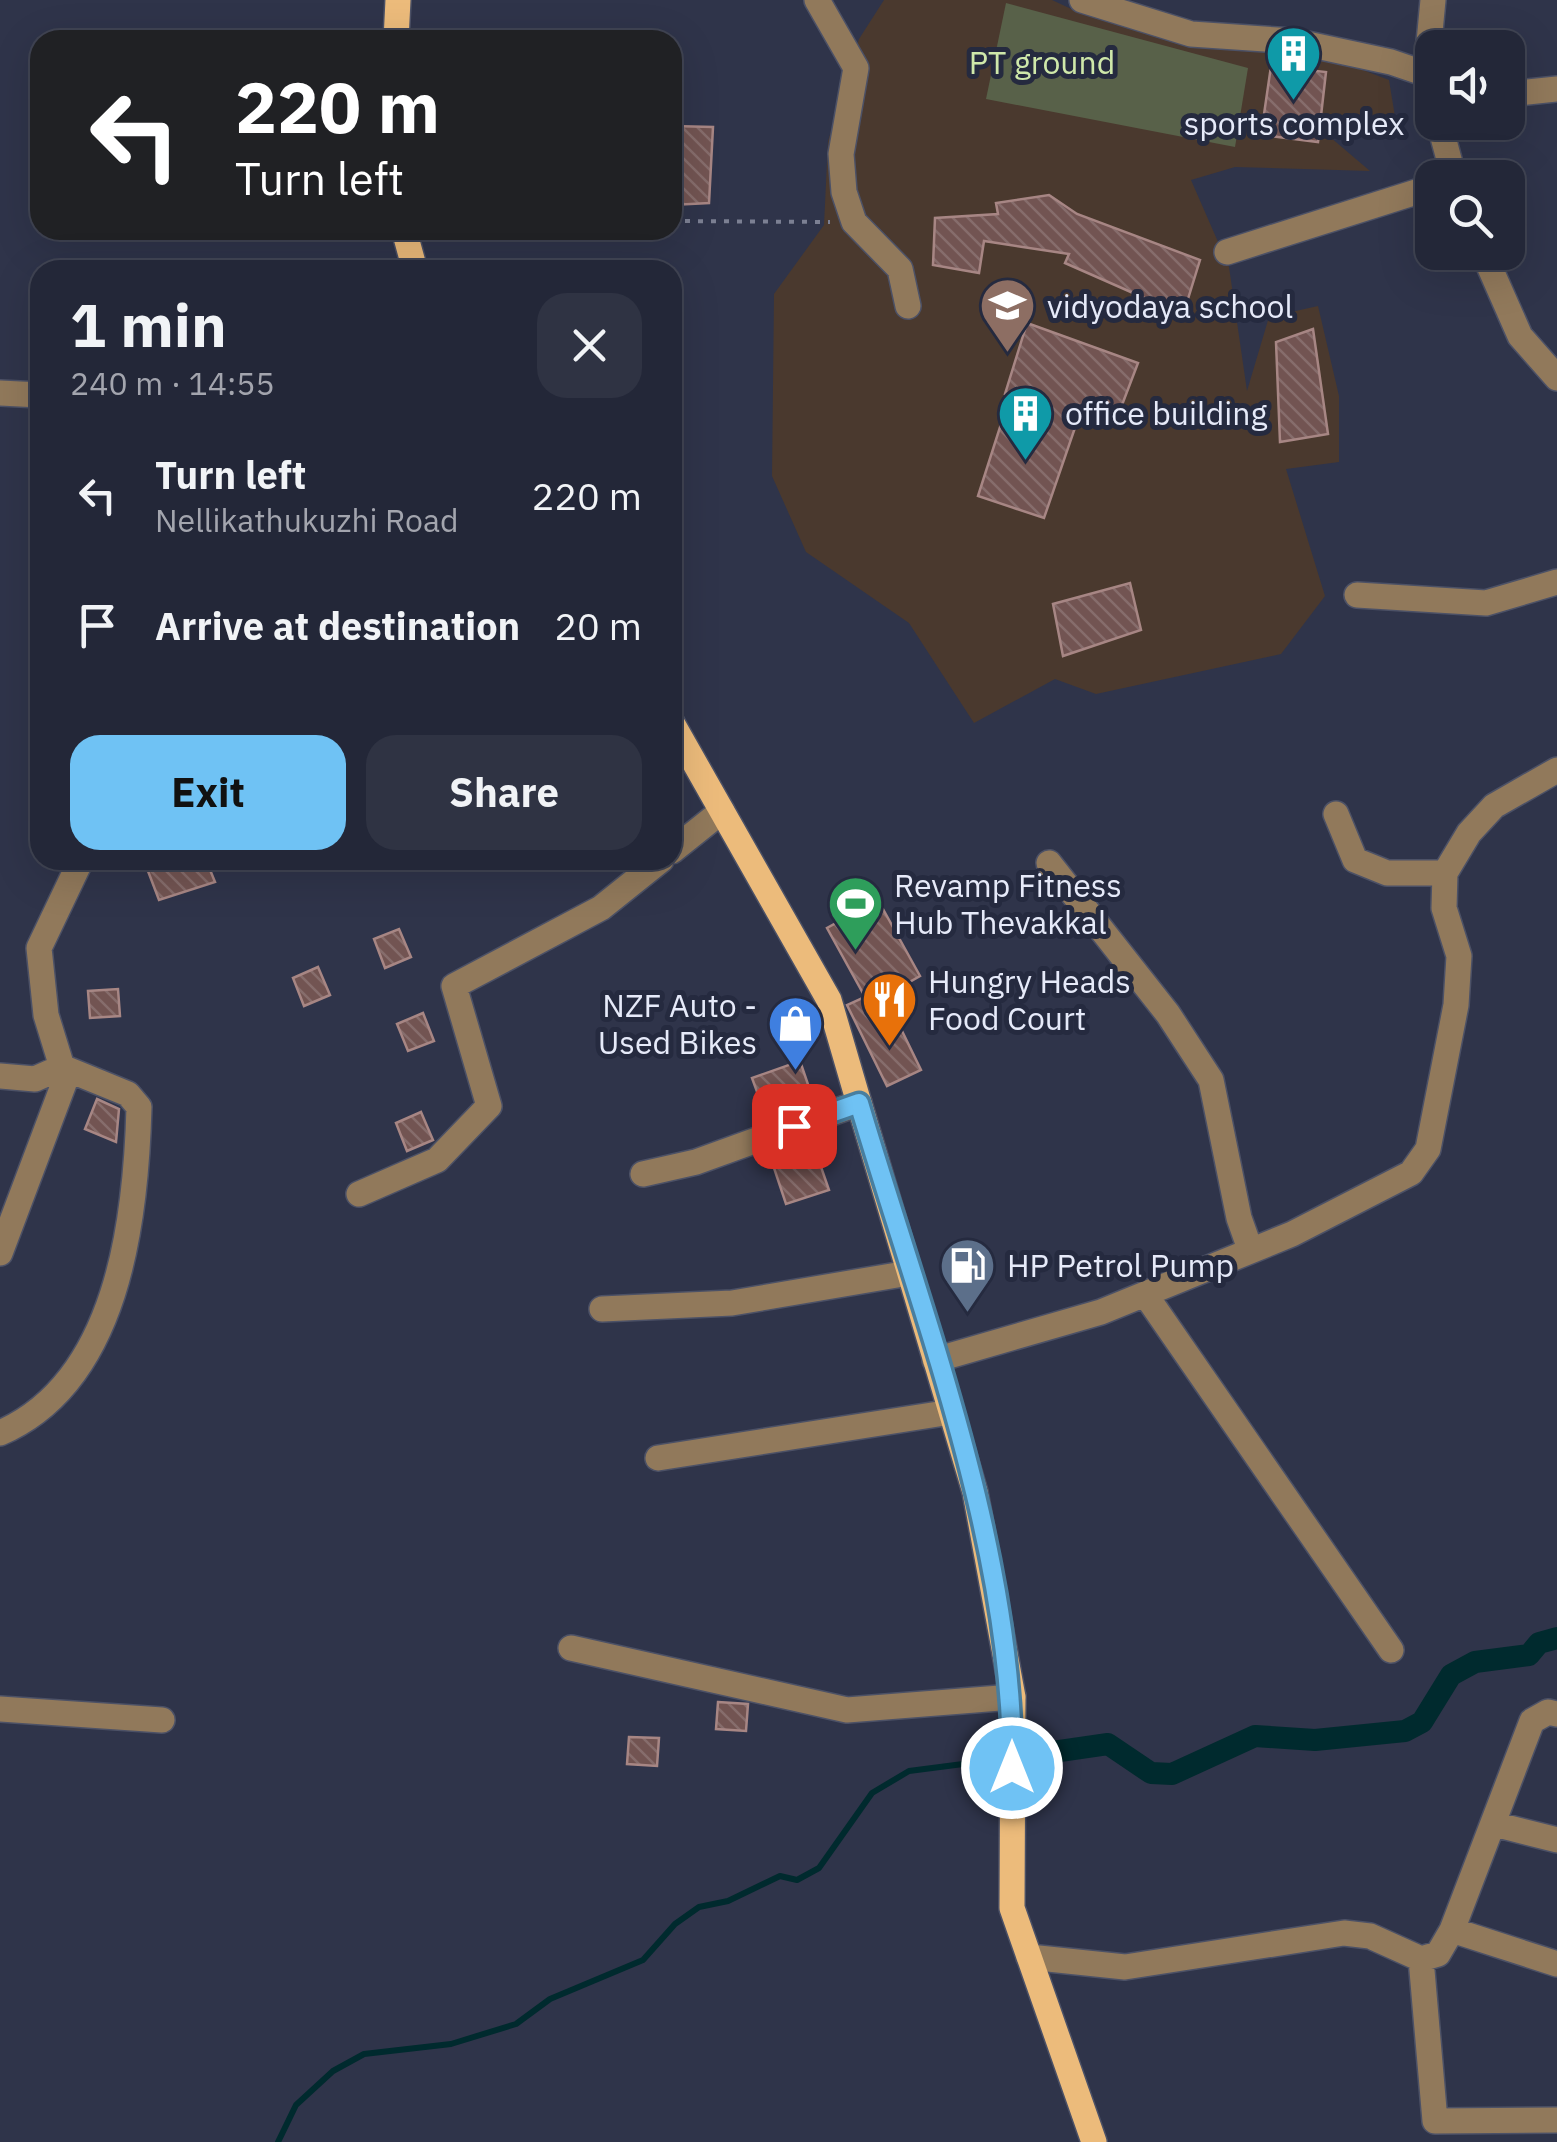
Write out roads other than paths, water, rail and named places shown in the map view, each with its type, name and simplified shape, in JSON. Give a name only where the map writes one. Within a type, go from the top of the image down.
[{"type":"main road","points":[[396,30],[398,0]]},
{"type":"main road","points":[[682,741],[828,1000],[936,1360],[974,1492],[1013,1697],[1012,1908],[1094,2142]]},
{"type":"street","points":[[817,0],[856,68],[841,154],[844,192],[854,222],[900,269],[908,306]]},
{"type":"street","points":[[1082,0],[1191,34],[1294,41],[1415,77]]},
{"type":"street","points":[[1432,30],[1433,0]]},
{"type":"street","points":[[1525,92],[1557,89]]},
{"type":"street","points":[[1226,252],[1415,192]]},
{"type":"street","points":[[1490,270],[1520,336],[1557,378]]},
{"type":"street","points":[[0,392],[30,394]]},
{"type":"street","points":[[1357,595],[1486,603],[1557,582]]},
{"type":"street","points":[[936,1360],[1100,1312],[1292,1234],[1411,1173],[1428,1149],[1456,1005],[1458,956],[1444,908],[1446,874],[1469,833],[1494,806],[1557,770]]},
{"type":"street","points":[[682,843],[722,811]]},
{"type":"street","points":[[1336,814],[1355,860],[1386,873],[1446,874]]},
{"type":"street","points":[[1049,863],[1168,1014],[1211,1080],[1239,1218],[1250,1249]]},
{"type":"street","points":[[0,1253],[65,1068],[46,1015],[38,948],[76,870]]},
{"type":"street","points":[[359,1194],[437,1160],[489,1106],[454,986],[602,908],[649,870]]},
{"type":"street","points":[[0,1076],[35,1078],[65,1068],[128,1094],[139,1107],[132,1202],[119,1264],[82,1366],[54,1400],[0,1433]]},
{"type":"street","points":[[643,1174],[696,1162],[859,1103]]},
{"type":"street","points":[[602,1309],[732,1304],[910,1273]]},
{"type":"street","points":[[1145,1294],[1390,1650]]},
{"type":"street","points":[[658,1458],[951,1412]]},
{"type":"street","points":[[571,1648],[847,1710],[1013,1697]]},
{"type":"street","points":[[0,1709],[162,1720]]},
{"type":"street","points":[[1029,1958],[1125,1967],[1344,1934],[1370,1936],[1421,1959],[1438,1954],[1452,1930],[1532,1721],[1548,1712],[1557,1714]]},
{"type":"street","points":[[1494,1824],[1557,1840]]},
{"type":"street","points":[[1452,1930],[1557,1964]]},
{"type":"street","points":[[1421,1959],[1436,2121],[1557,2120]]},
{"type":"waterway","points":[[1032,1755],[1108,1744],[1151,1773],[1172,1774],[1255,1736],[1315,1740],[1405,1731],[1422,1722],[1451,1675],[1475,1662],[1529,1655],[1539,1643],[1557,1638]]},
{"type":"waterway","points":[[278,2142],[296,2105],[333,2071],[364,2054],[451,2044],[516,2024],[550,1999],[643,1960],[675,1924],[699,1907],[728,1901],[780,1876],[797,1880],[819,1868],[872,1793],[909,1771],[994,1760]]},
{"type":"place","name":"sports complex","points":[[1294,103]]},
{"type":"place","name":"vidyodaya school","points":[[1008,355]]},
{"type":"place","name":"office building","points":[[1026,462]]},
{"type":"place","name":"Revamp Fitness Hub Thevakkal","points":[[855,952]]},
{"type":"place","name":"Hungry Heads Food Court","points":[[889,1048]]},
{"type":"place","name":"NZF Auto - Used Bikes","points":[[796,1072]]},
{"type":"place","name":"HP Petrol Pump","points":[[968,1314]]},
{"type":"park label","name":"PT ground","points":[[1042,62]]}]
